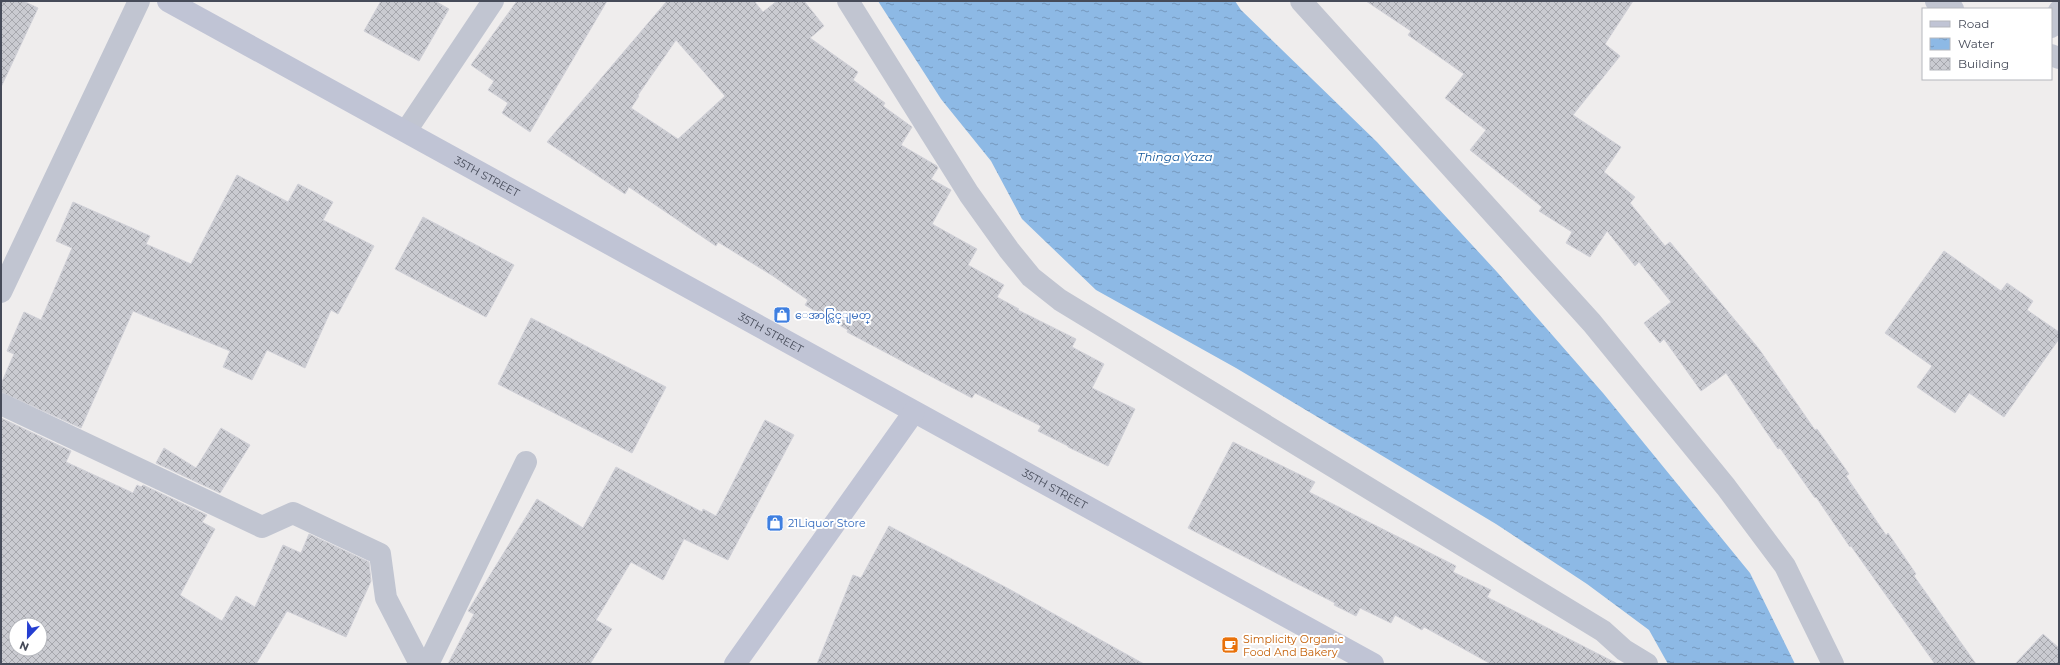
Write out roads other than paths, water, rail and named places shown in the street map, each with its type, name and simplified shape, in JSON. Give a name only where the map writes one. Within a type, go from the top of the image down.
[{"type":"main road","name":"35TH STREET","points":[[168,1],[1373,664]]},
{"type":"main road","points":[[735,664],[914,412]]},
{"type":"street","points":[[1,292],[139,1]]},
{"type":"street","points":[[406,131],[493,1]]},
{"type":"street","points":[[848,1],[969,194],[1030,277],[1060,300],[1602,631],[1624,650],[1646,664]]},
{"type":"street","points":[[1301,1],[1592,323],[1726,487],[1785,566],[1833,664]]},
{"type":"street","points":[[1936,1],[1951,8]]},
{"type":"street","points":[[2052,25],[2059,11]]},
{"type":"street","points":[[1,404],[262,527],[293,513],[380,554],[386,598],[420,664]]},
{"type":"street","points":[[428,664],[526,462]]},
{"type":"water","name":"Thinga Yaza","points":[[878,1],[1235,1],[1241,10],[1377,142],[1497,272],[1603,393],[1750,573],[1795,664],[1668,664],[1649,630],[1587,584],[1496,524],[1236,368],[1096,290],[1022,219],[991,161],[941,99]]},
{"type":"place","name":"ေအာင္လြင္ျမတ္","points":[[782,315]]},
{"type":"place","name":"21Liquor Store","points":[[775,523]]},
{"type":"place","name":"Simplicity Organic Food And Bakery","points":[[1230,645]]}]
